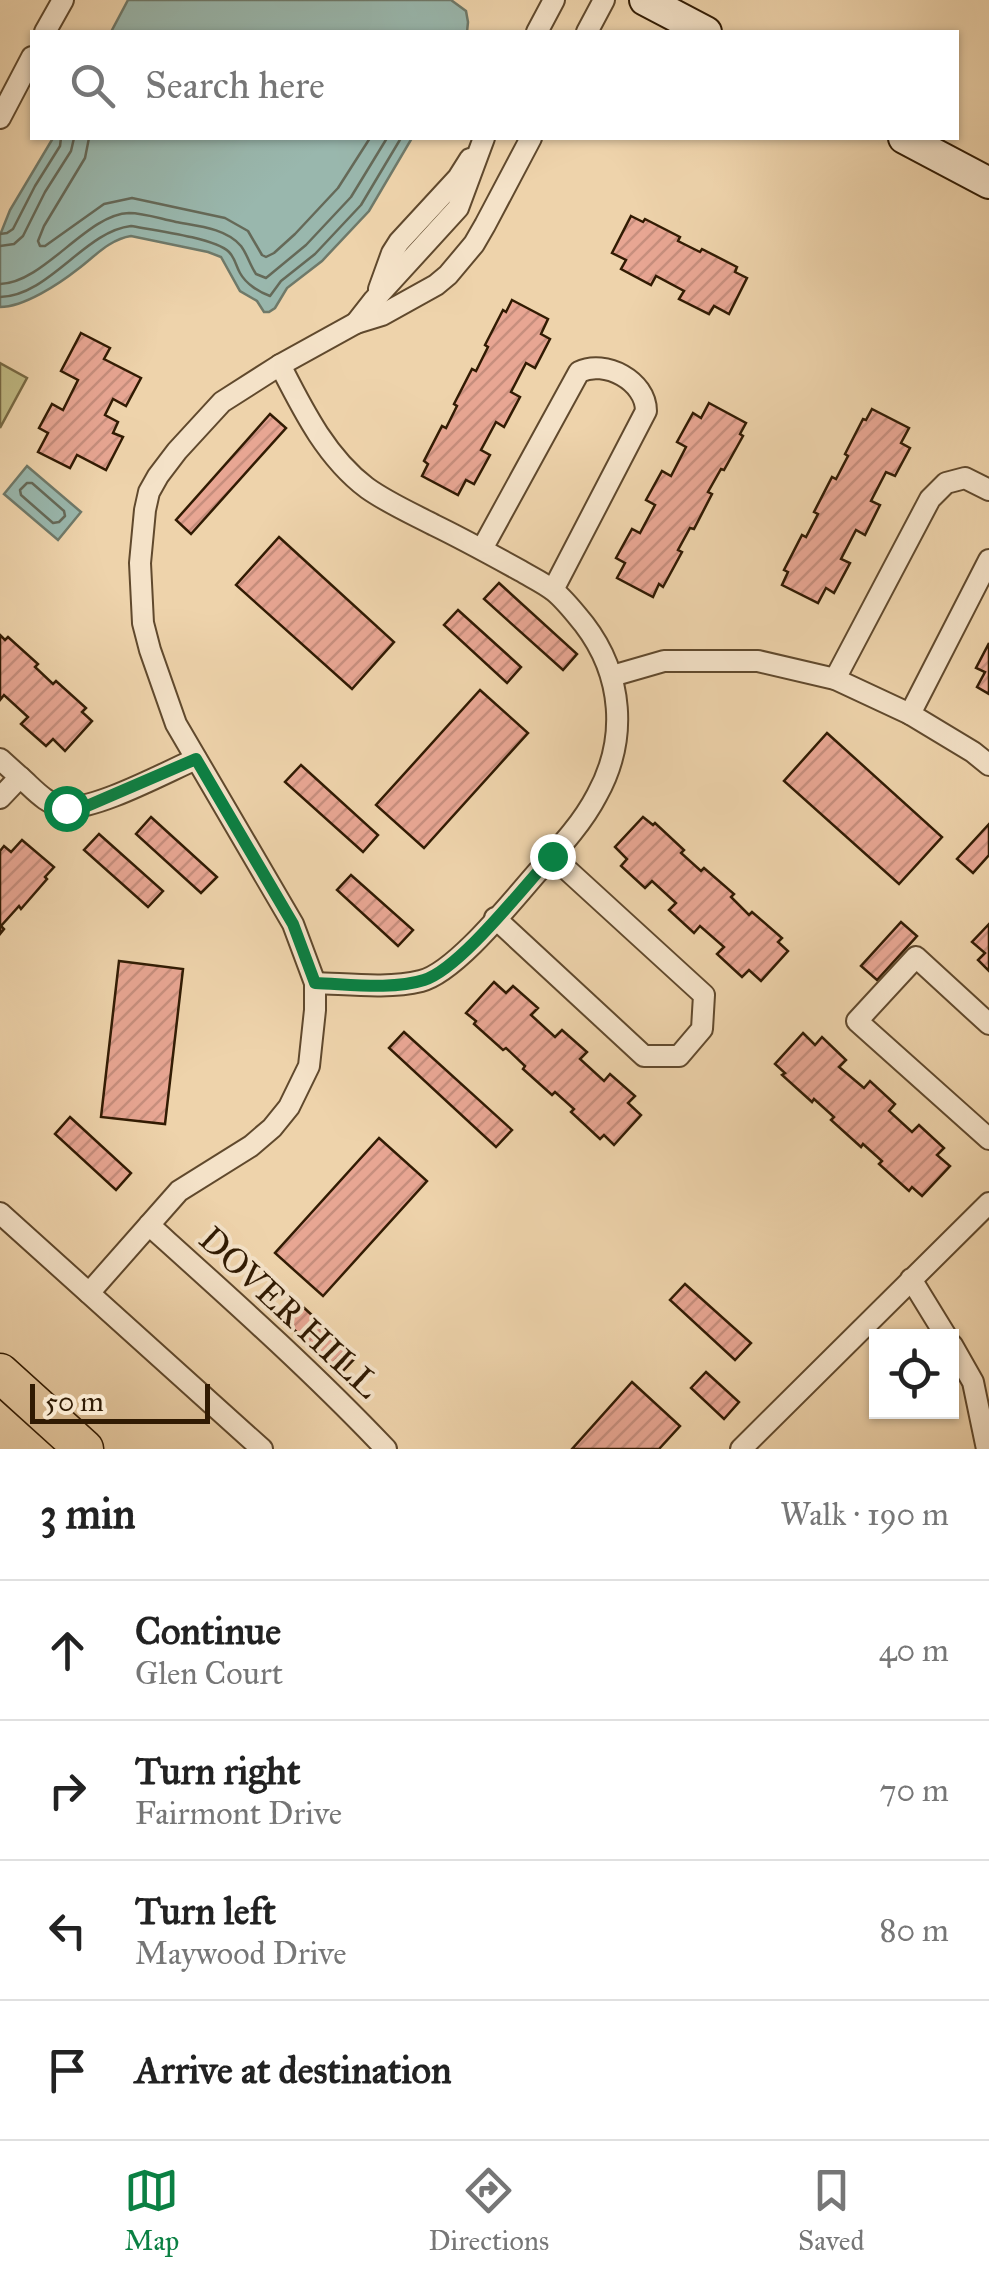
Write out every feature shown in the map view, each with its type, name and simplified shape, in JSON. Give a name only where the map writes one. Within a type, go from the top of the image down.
[{"type":"highway","points":[[0,1373],[84,1449]]},
{"type":"street","points":[[46,30],[63,0]]},
{"type":"street","points":[[538,30],[554,0]]},
{"type":"street","points":[[587,30],[604,0]]},
{"type":"street","points":[[645,0],[702,30]]},
{"type":"street","points":[[0,118],[30,61]]},
{"type":"street","points":[[89,1293],[179,1191],[251,1146],[272,1128],[309,1066],[316,1010],[315,983],[293,924],[176,724],[162,687],[143,623],[140,564],[144,510],[150,492],[176,451],[222,402],[356,323],[382,316],[436,285],[485,226],[530,140]]},
{"type":"street","points":[[908,140],[989,183]]},
{"type":"street","points":[[356,323],[458,208],[482,141]]},
{"type":"street","points":[[374,300],[399,242],[458,178],[482,141]]},
{"type":"street","points":[[458,208],[485,226]]},
{"type":"street","points":[[280,365],[313,428],[367,488],[553,590],[572,609],[594,637],[612,676],[618,716],[608,772],[590,808],[459,958],[440,974],[422,981],[315,983]]},
{"type":"street","points":[[482,549],[579,372],[600,366],[622,376],[646,399],[646,411],[553,590]]},
{"type":"street","points":[[835,679],[930,499],[946,483],[965,478],[989,490]]},
{"type":"street","points":[[910,714],[989,560]]},
{"type":"street","points":[[612,676],[664,661],[758,662],[835,679],[910,714],[989,765]]},
{"type":"street","points":[[0,759],[43,798],[66,808],[87,806],[196,759]]},
{"type":"street","points":[[0,798],[20,777]]},
{"type":"street","points":[[495,918],[644,1056],[679,1056],[702,1029],[704,996],[552,856]]},
{"type":"street","points":[[989,1024],[916,957],[857,1020],[989,1139]]},
{"type":"street","points":[[741,1449],[989,1202]]},
{"type":"street","points":[[0,1213],[262,1449]]},
{"type":"street","name":"DOVER HILL","points":[[149,1225],[280,1343],[386,1449]]},
{"type":"street","points":[[910,1279],[942,1329]]},
{"type":"street","points":[[959,1358],[973,1382],[987,1449]]},
{"type":"shaded area","points":[[0,363],[27,378],[0,428]]},
{"type":"water","points":[[128,0],[451,0],[466,11],[468,22],[467,30],[112,30]]},
{"type":"water","points":[[52,140],[411,140],[369,211],[322,261],[287,288],[269,312],[240,291],[221,257],[131,236],[109,245],[41,294],[0,307],[0,235],[10,210]]},
{"type":"water","points":[[27,466],[81,512],[58,540],[4,494]]},
{"type":"building","points":[[631,216],[643,222],[645,219],[680,237],[678,241],[737,267],[735,272],[747,278],[729,314],[714,306],[709,314],[679,299],[684,291],[656,276],[651,285],[621,269],[626,260],[612,253]]},
{"type":"building","points":[[512,300],[548,319],[541,334],[550,339],[535,368],[526,363],[511,392],[520,397],[504,427],[496,422],[481,450],[490,455],[474,484],[466,480],[458,495],[422,476],[428,464],[424,461],[442,426],[446,428],[472,369],[476,371],[488,347],[485,345]]},
{"type":"building","points":[[81,333],[110,348],[104,359],[141,378],[126,406],[113,399],[105,415],[118,422],[113,433],[123,437],[106,470],[77,455],[70,468],[38,452],[48,433],[39,428],[52,404],[63,410],[78,380],[61,371]]},
{"type":"building","points":[[709,403],[746,423],[740,434],[743,436],[708,492],[712,494],[678,550],[682,552],[663,587],[659,584],[653,597],[617,578],[625,563],[616,558],[632,529],[640,533],[655,505],[646,500],[662,471],[671,476],[686,447],[677,442],[693,413],[701,418]]},
{"type":"building","points":[[872,409],[909,428],[901,443],[910,448],[895,476],[886,472],[871,501],[880,505],[865,535],[856,530],[841,559],[850,563],[834,593],[826,588],[818,603],[782,585],[788,572],[784,570],[802,535],[806,537],[832,477],[836,479],[863,419]]},
{"type":"building","points":[[270,414],[286,428],[191,534],[176,520]]},
{"type":"building","points":[[279,537],[394,642],[352,689],[236,585]]},
{"type":"building","points":[[499,583],[577,654],[563,670],[484,599]]},
{"type":"building","points":[[458,610],[521,667],[507,683],[444,625]]},
{"type":"building","points":[[0,635],[5,640],[8,637],[53,684],[56,681],[86,708],[82,712],[92,721],[65,751],[53,739],[46,746],[21,724],[28,717],[4,695],[0,700]]},
{"type":"building","points":[[989,643],[989,694],[977,687],[985,672],[976,668]]},
{"type":"building","points":[[480,690],[528,733],[424,848],[376,805]]},
{"type":"building","points":[[827,733],[942,837],[899,884],[784,781]]},
{"type":"building","points":[[301,765],[378,835],[363,852],[285,782]]},
{"type":"building","points":[[151,817],[217,877],[201,893],[136,834]]},
{"type":"building","points":[[643,817],[684,850],[681,853],[701,871],[704,868],[734,894],[731,897],[749,915],[752,912],[782,938],[778,942],[788,951],[761,981],[749,970],[742,977],[717,954],[724,947],[700,926],[694,933],[669,910],[676,903],[652,881],[645,888],[621,866],[627,859],[615,847]]},
{"type":"building","points":[[989,824],[989,855],[973,873],[957,859]]},
{"type":"building","points":[[99,834],[163,891],[148,907],[84,850]]},
{"type":"building","points":[[22,840],[54,867],[21,909],[19,906],[1,926],[4,929],[0,934],[0,851],[4,846],[11,852]]},
{"type":"building","points":[[351,875],[413,930],[398,946],[337,890]]},
{"type":"building","points":[[901,922],[917,936],[877,980],[861,966]]},
{"type":"building","points":[[989,924],[989,971],[978,960],[985,953],[972,942]]},
{"type":"building","points":[[119,961],[183,969],[165,1124],[101,1117]]},
{"type":"building","points":[[494,982],[506,993],[513,986],[538,1008],[531,1015],[555,1037],[562,1030],[587,1052],[580,1059],[604,1081],[610,1074],[635,1096],[628,1103],[641,1115],[614,1145],[604,1135],[600,1139],[571,1112],[574,1109],[555,1092],[552,1095],[506,1048],[503,1050],[474,1024],[476,1021],[466,1013]]},
{"type":"building","points":[[404,1032],[512,1130],[496,1147],[389,1048]]},
{"type":"building","points":[[803,1033],[815,1045],[822,1037],[846,1060],[839,1067],[864,1088],[870,1081],[895,1104],[889,1111],[912,1132],[919,1125],[944,1148],[937,1155],[950,1166],[922,1196],[912,1187],[909,1191],[879,1164],[882,1161],[831,1120],[834,1117],[782,1075],[785,1073],[775,1064]]},
{"type":"building","points":[[70,1117],[131,1173],[116,1190],[55,1134]]},
{"type":"building","points":[[379,1138],[427,1181],[323,1296],[275,1253]]},
{"type":"building","points":[[685,1284],[751,1343],[735,1360],[670,1300]]},
{"type":"building","points":[[291,1296],[357,1356],[341,1373],[276,1313]]},
{"type":"building","points":[[706,1372],[739,1402],[724,1419],[691,1388]]},
{"type":"building","points":[[632,1382],[680,1426],[659,1449],[572,1449]]},
{"type":"route","points":[[66,808],[87,806],[196,759],[293,924],[315,983],[400,984],[440,974],[552,856]]}]
